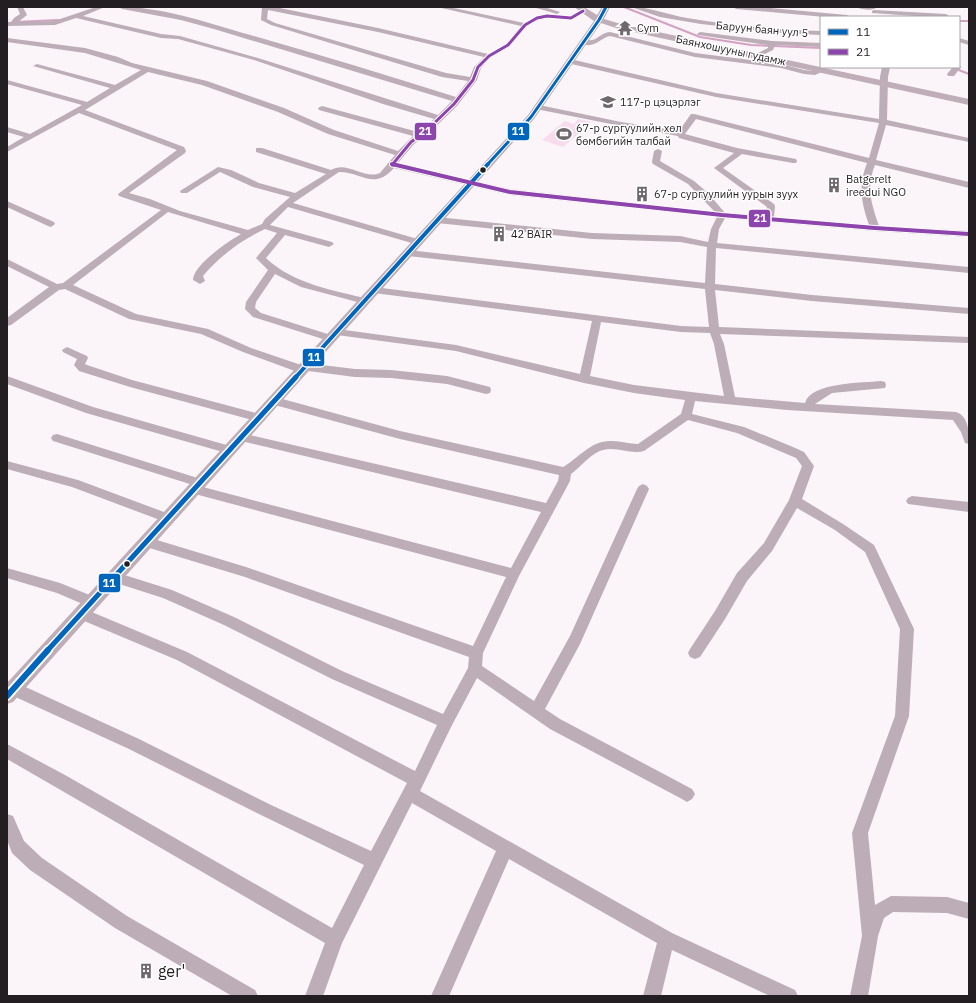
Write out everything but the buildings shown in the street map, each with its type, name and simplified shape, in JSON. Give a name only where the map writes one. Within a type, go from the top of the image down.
[{"type":"main road","points":[[10,692],[260,418],[274,400],[539,107],[599,20],[606,7]]},
{"type":"main road","name":"Баянхошууны гудамж","points":[[581,9],[599,20],[650,33],[969,102]]},
{"type":"street","points":[[20,7],[24,15],[31,17],[57,18],[89,7]]},
{"type":"street","points":[[7,20],[55,23],[102,7]]},
{"type":"street","points":[[122,7],[204,24],[303,52],[457,100]]},
{"type":"street","points":[[473,80],[445,75],[273,24],[264,20],[265,7],[378,30],[489,56]]},
{"type":"street","points":[[440,7],[525,25]]},
{"type":"street","points":[[536,7],[548,9],[571,18]]},
{"type":"street","points":[[634,7],[656,14],[704,23],[798,33],[820,33]]},
{"type":"street","points":[[656,14],[665,7]]},
{"type":"street","points":[[736,7],[836,16]]},
{"type":"street","points":[[860,7],[874,11],[946,16]]},
{"type":"street","points":[[200,281],[198,280],[198,276],[215,257],[247,233],[265,226],[268,221],[296,196],[337,170],[347,170],[370,177],[383,176],[399,154],[419,135],[425,132],[457,100],[473,80],[478,67],[489,56],[508,44],[525,25],[537,18],[547,16],[571,18],[581,9]]},
{"type":"street","points":[[7,29],[24,15]]},
{"type":"street","points":[[76,16],[161,36],[178,37],[249,57],[440,118]]},
{"type":"street","points":[[7,24],[16,21]]},
{"type":"street","points":[[644,41],[650,33]]},
{"type":"street","points":[[583,42],[595,42],[604,35],[608,34],[644,41],[695,54],[781,66],[804,72],[815,73],[822,70]]},
{"type":"street","name":"Баруун баян уул 5","points":[[700,34],[772,45],[820,45]]},
{"type":"street","points":[[7,40],[87,52],[204,83],[281,110],[331,132],[399,154]]},
{"type":"street","points":[[756,56],[772,45]]},
{"type":"street","points":[[570,61],[716,95],[883,121],[969,140]]},
{"type":"street","points":[[37,66],[115,87]]},
{"type":"street","points":[[875,228],[868,208],[865,193],[866,176],[872,161],[883,121],[886,68]]},
{"type":"street","points":[[951,74],[957,68]]},
{"type":"street","points":[[7,150],[79,110],[147,69]]},
{"type":"street","points":[[7,82],[87,104]]},
{"type":"street","points":[[539,107],[621,124],[681,134],[682,136],[697,141],[739,152],[792,161]]},
{"type":"street","points":[[322,108],[419,135]]},
{"type":"street","points":[[79,110],[181,149],[182,151],[122,194],[214,225],[247,233]]},
{"type":"street","points":[[681,134],[694,116],[969,185]]},
{"type":"street","points":[[7,129],[30,137]]},
{"type":"street","points":[[259,150],[332,173]]},
{"type":"street","points":[[658,151],[656,162],[664,168],[686,179],[713,203],[722,215]]},
{"type":"street","points":[[739,152],[718,168],[771,206],[769,219]]},
{"type":"street","points":[[392,165],[510,192],[722,215],[875,228],[969,234]]},
{"type":"street","points":[[184,191],[218,169],[224,169],[243,180],[296,196]]},
{"type":"street","points":[[7,204],[52,224]]},
{"type":"street","points":[[286,204],[413,247],[710,287],[812,298],[969,311]]},
{"type":"street","points":[[7,323],[61,286],[167,209]]},
{"type":"street","points":[[722,215],[716,229],[712,245],[710,287],[714,330],[719,344],[730,400]]},
{"type":"street","points":[[438,220],[592,236],[680,239],[712,245],[843,259],[969,270]]},
{"type":"street","points":[[265,226],[329,244]]},
{"type":"street","points":[[284,232],[262,258],[273,270],[304,285],[369,296],[681,329],[969,340]]},
{"type":"street","points":[[7,262],[133,317],[204,331],[247,350],[304,368],[355,373],[391,374],[447,380],[486,390]]},
{"type":"street","points":[[273,270],[251,302],[250,309],[258,315],[333,335],[456,348],[584,379],[634,389],[691,397],[969,418]]},
{"type":"street","points":[[584,379],[597,319]]},
{"type":"street","points":[[67,350],[83,358],[79,365],[83,368],[130,383],[260,418]]},
{"type":"street","points":[[7,380],[40,394],[88,410],[230,450]]},
{"type":"street","points":[[809,407],[811,400],[830,389],[881,385]]},
{"type":"street","points":[[274,400],[400,435],[566,472],[575,467],[586,454],[598,447],[611,445],[633,449],[640,448],[686,416],[691,397]]},
{"type":"street","points":[[686,416],[740,430],[800,455],[808,466],[795,501],[768,547],[742,577],[720,615],[695,653]]},
{"type":"street","points":[[956,416],[966,430],[969,440]]},
{"type":"street","points":[[57,438],[197,486],[514,574]]},
{"type":"street","points":[[241,438],[550,509]]},
{"type":"street","points":[[7,465],[74,483],[168,518]]},
{"type":"street","points":[[314,996],[335,939],[446,722],[475,669],[476,653],[514,574],[564,481],[566,472]]},
{"type":"street","points":[[536,711],[575,640],[643,489]]},
{"type":"street","points":[[795,501],[834,524],[870,549],[907,629],[902,716],[860,833],[870,936]]},
{"type":"street","points":[[912,501],[969,507]]},
{"type":"street","points":[[147,542],[246,572],[476,653]]},
{"type":"street","points":[[7,573],[60,588],[92,602]]},
{"type":"street","points":[[115,577],[167,594],[229,621],[337,675],[446,722]]},
{"type":"street","points":[[82,614],[182,656],[413,787],[506,848],[666,940],[789,996]]},
{"type":"street","points":[[475,669],[555,724],[687,794]]},
{"type":"street","points":[[10,692],[134,744],[266,810],[374,861]]},
{"type":"street","points":[[7,751],[335,939]]},
{"type":"street","points":[[7,822],[18,847],[36,864],[121,922],[249,996]]},
{"type":"street","points":[[440,996],[506,848]]},
{"type":"street","points":[[859,996],[870,936],[878,913],[891,904],[947,905],[969,910]]},
{"type":"street","points":[[652,996],[666,940]]},
{"type":"shaded area","points":[[578,119],[591,122],[587,127],[574,124]]},
{"type":"shaded area","name":"67-р сургуулийн хөл бөмбөгийн талбай","points":[[565,121],[585,128],[563,147],[542,140]]},
{"type":"waterway","points":[[624,7],[700,37],[751,45],[820,48]]},
{"type":"waterway","points":[[16,22],[58,20]]},
{"type":"waterway","points":[[960,21],[969,21]]},
{"type":"waterway","points":[[954,68],[969,74]]},
{"type":"transit line","name":"11","points":[[7,696],[531,117],[599,20],[606,7]]},
{"type":"transit line","name":"21","points":[[583,11],[571,18],[547,16],[537,18],[525,25],[508,45],[489,56],[478,67],[473,80],[454,104],[425,132],[415,138],[392,165],[510,192],[722,215],[875,228],[969,234]]},
{"type":"place","name":"Cym","points":[[625,28]]},
{"type":"place","name":"117-р цэцэрлэг","points":[[608,102]]},
{"type":"place","name":"67-р сургуулийн хөл бөмбөгийн талбай","points":[[564,134]]},
{"type":"place","name":"Batgerelt ireedui NGO","points":[[834,185]]},
{"type":"place","name":"67-р сургуулийн уурын зуух","points":[[642,194]]},
{"type":"place","name":"42 BAIR","points":[[499,234]]},
{"type":"place","name":"ger'","points":[[146,971]]}]
